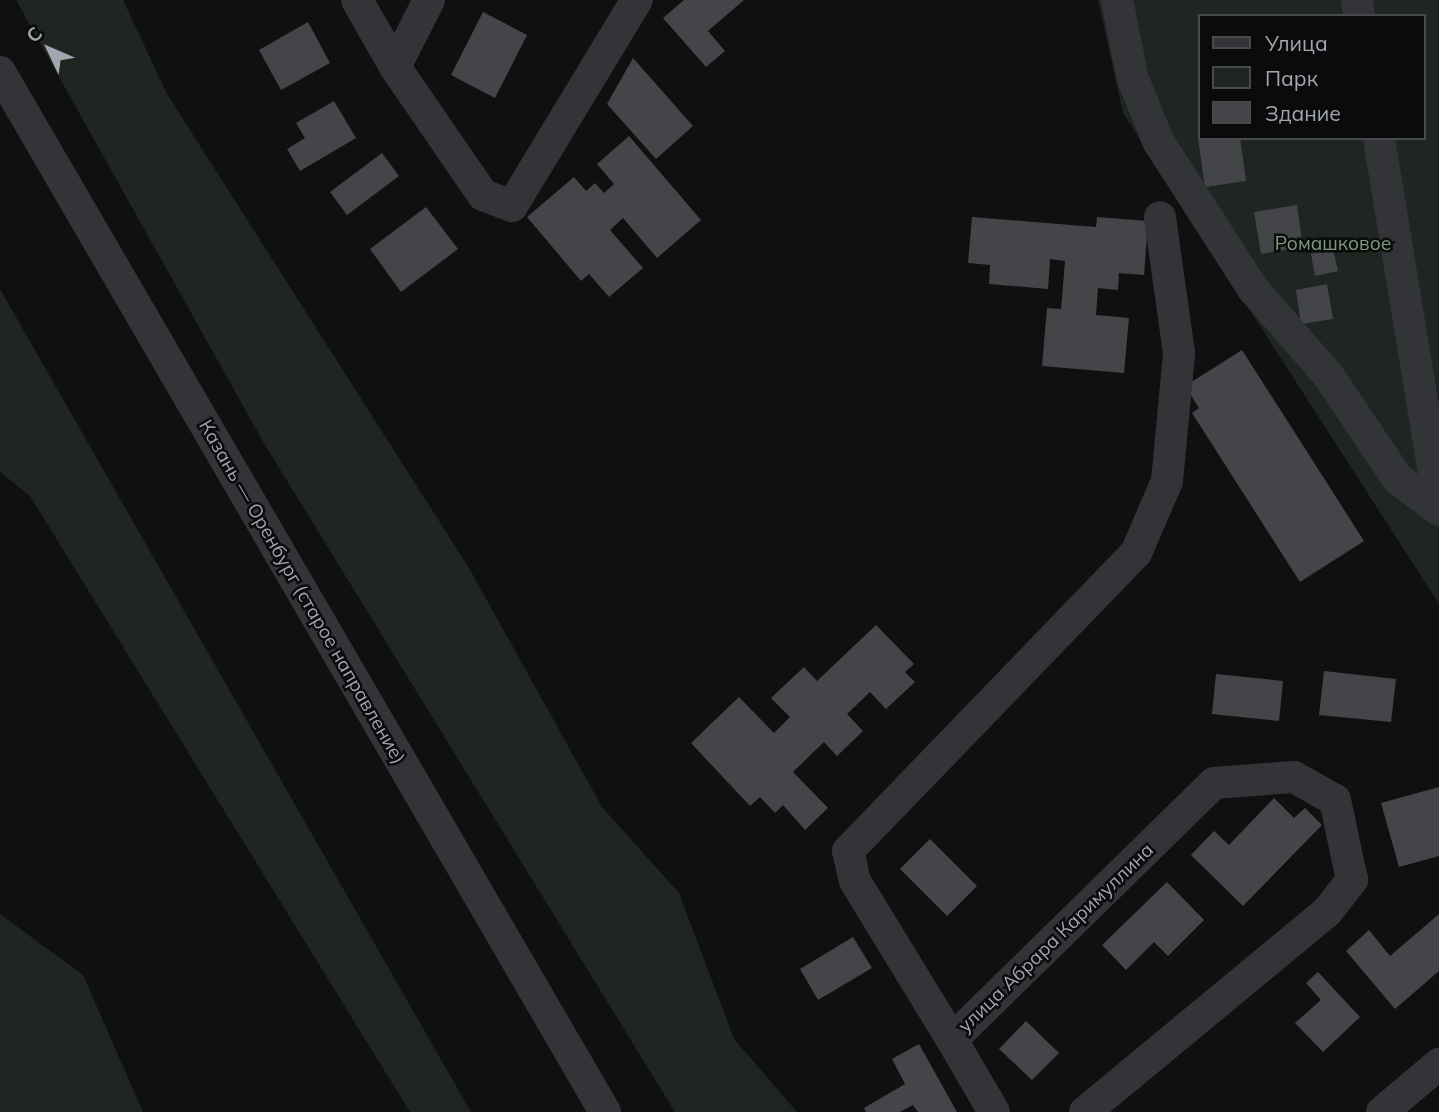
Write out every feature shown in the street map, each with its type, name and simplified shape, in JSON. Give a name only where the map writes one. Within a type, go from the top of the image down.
[{"type":"street","points":[[357,0],[395,67],[483,195],[512,206],[637,0]]},
{"type":"street","points":[[395,67],[429,0]]},
{"type":"street","points":[[1117,0],[1133,79],[1158,142],[1253,289],[1328,375],[1398,479],[1439,510]]},
{"type":"street","name":"Казань — Оренбург (старое направление)","points":[[0,72],[605,1112]]},
{"type":"street","points":[[1379,140],[1439,504]]},
{"type":"street","name":"улица Абрара Каримуллина","points":[[1085,1112],[1327,912],[1352,880],[1335,800],[1294,777],[1214,783],[952,1040],[855,881],[848,851],[1136,553],[1167,481],[1179,353],[1160,216]]},
{"type":"street","points":[[952,1040],[994,1112]]},
{"type":"street","points":[[1382,1112],[1415,1102],[1439,1064]]},
{"type":"green space","points":[[16,0],[123,0],[167,94],[469,568],[602,807],[679,893],[734,1039],[797,1112],[675,1112],[265,445]]},
{"type":"green space","name":"Ромашковое","points":[[1098,0],[1439,0],[1439,604],[1123,113]]},
{"type":"green space","points":[[0,289],[471,1112],[410,1112],[30,496],[0,472]]},
{"type":"green space","points":[[0,914],[83,975],[143,1112],[0,1112]]},
{"type":"building","points":[[684,0],[744,0],[708,31],[725,51],[706,67],[663,18]]},
{"type":"building","points":[[483,12],[527,35],[495,98],[451,75]]},
{"type":"building","points":[[308,22],[330,63],[281,90],[259,50]]},
{"type":"building","points":[[633,58],[693,126],[656,159],[607,104]]},
{"type":"building","points":[[334,101],[356,138],[300,171],[287,149],[305,138],[296,123]]},
{"type":"building","points":[[629,136],[701,220],[657,258],[623,218],[610,230],[643,268],[609,297],[589,274],[581,281],[527,217],[574,177],[586,191],[595,183],[604,193],[614,184],[597,164]]},
{"type":"building","points":[[1198,140],[1240,140],[1246,181],[1205,187]]},
{"type":"building","points":[[382,153],[399,176],[347,215],[330,192]]},
{"type":"building","points":[[1297,205],[1303,247],[1261,254],[1254,212]]},
{"type":"building","points":[[426,207],[458,249],[401,292],[370,249]]},
{"type":"building","points":[[972,217],[1096,227],[1097,217],[1148,221],[1144,275],[1119,273],[1118,290],[1098,288],[1096,315],[1129,318],[1124,373],[1042,366],[1047,308],[1061,309],[1065,261],[1050,259],[1048,289],[989,284],[990,265],[968,263]]},
{"type":"building","points":[[1333,249],[1338,271],[1315,276],[1311,254]]},
{"type":"building","points":[[1327,284],[1333,319],[1301,324],[1296,290]]},
{"type":"building","points":[[1242,350],[1364,541],[1300,582],[1192,413],[1199,408],[1185,386]]},
{"type":"building","points":[[876,625],[914,664],[905,672],[915,682],[886,709],[870,692],[847,714],[863,731],[837,756],[824,742],[793,772],[828,808],[805,830],[783,805],[775,813],[760,797],[750,806],[691,743],[739,697],[774,733],[790,717],[771,698],[804,667],[817,681]]},
{"type":"building","points":[[1324,671],[1396,679],[1391,722],[1319,715]]},
{"type":"building","points":[[1216,674],[1283,681],[1279,721],[1212,714]]},
{"type":"building","points":[[1439,787],[1439,856],[1399,867],[1381,803]]},
{"type":"building","points":[[1274,798],[1294,818],[1305,808],[1322,825],[1243,906],[1191,855],[1214,831],[1229,845]]},
{"type":"building","points":[[930,839],[977,886],[947,916],[900,869]]},
{"type":"building","points":[[1167,882],[1204,920],[1168,956],[1154,942],[1126,970],[1102,945]]},
{"type":"building","points":[[1439,914],[1439,971],[1395,1009],[1346,951],[1369,930],[1390,956]]},
{"type":"building","points":[[853,937],[872,968],[818,1000],[800,969]]},
{"type":"building","points":[[1318,972],[1360,1017],[1323,1052],[1295,1023],[1321,1000],[1306,983]]},
{"type":"building","points":[[1026,1021],[1059,1053],[1032,1080],[999,1049]]},
{"type":"building","points":[[919,1044],[957,1112],[918,1112],[913,1105],[900,1112],[866,1112],[864,1108],[905,1084],[892,1059]]}]
